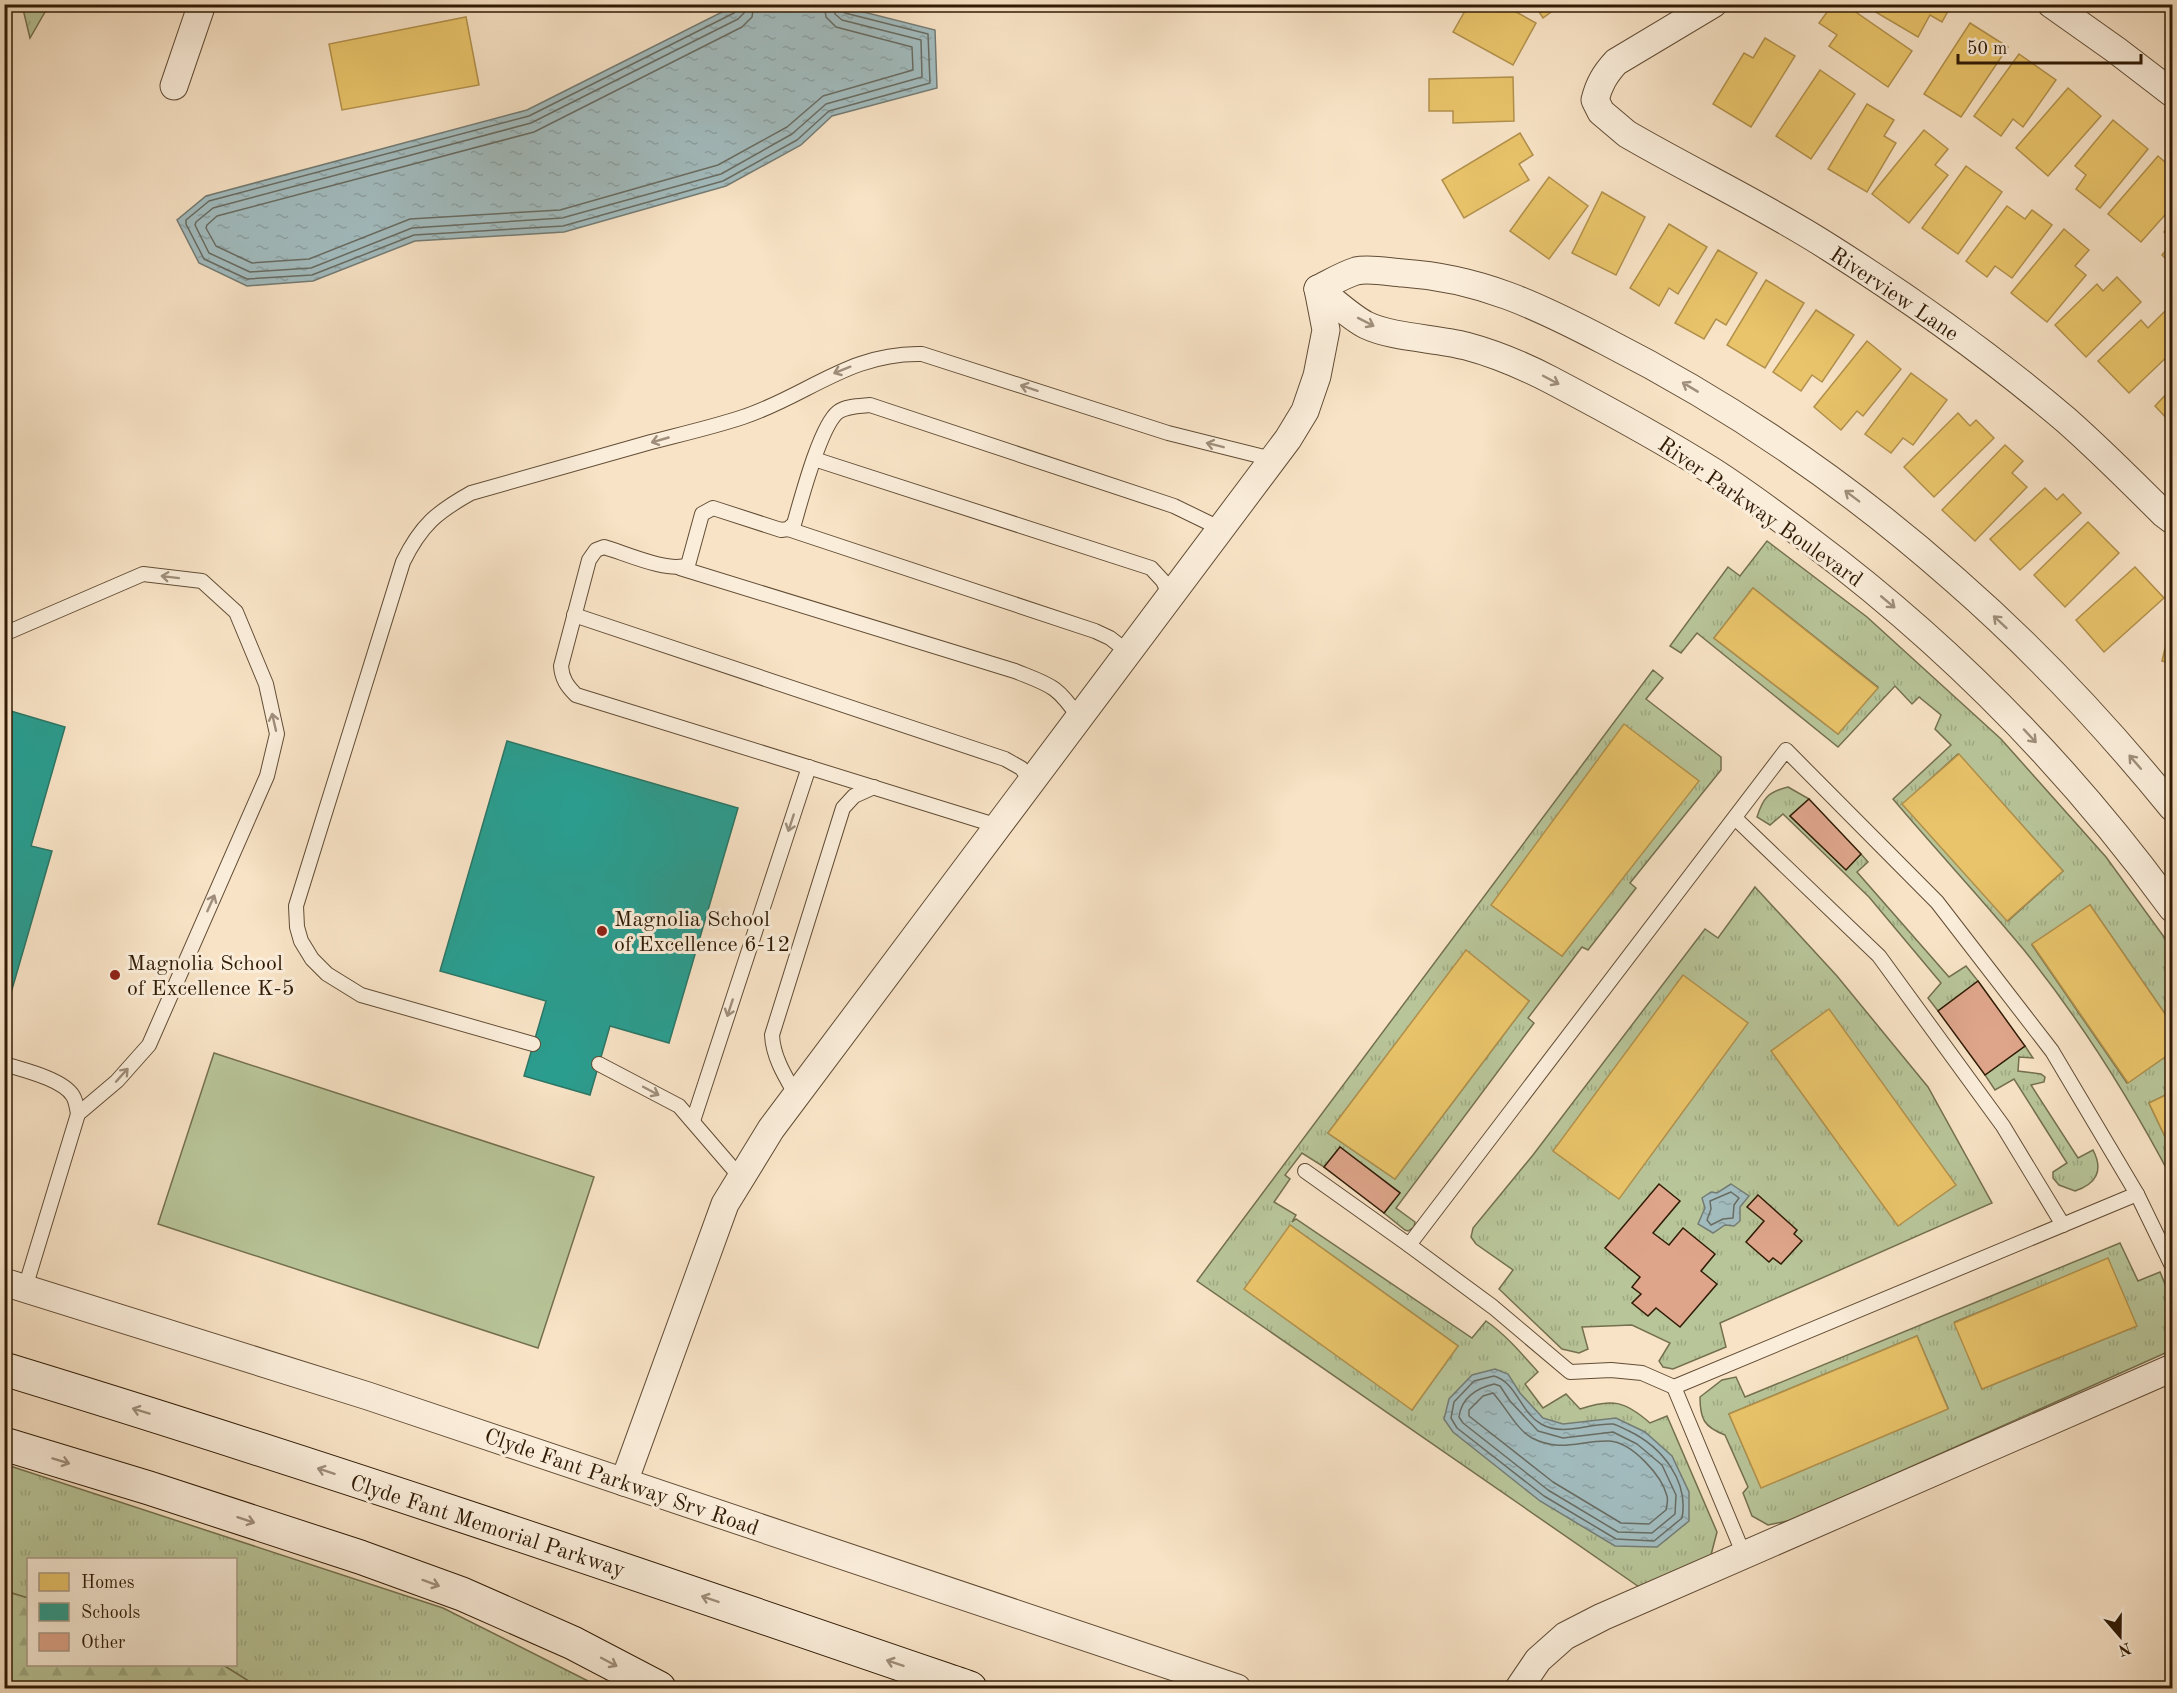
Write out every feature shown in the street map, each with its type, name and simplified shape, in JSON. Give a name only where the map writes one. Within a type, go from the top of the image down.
[{"type":"main road","name":"Clyde Fant Memorial Parkway","points":[[4,1369],[201,1429],[642,1576],[970,1689]]},
{"type":"main road","points":[[4,1444],[160,1491],[360,1557],[462,1594],[573,1643],[658,1689]]},
{"type":"street","points":[[174,86],[202,4]]},
{"type":"street","name":"Riverview Lane","points":[[1713,4],[1616,62],[1604,76],[1595,100],[1601,112],[1627,135],[1829,247],[1924,311],[2014,378],[2065,420],[2172,520]]},
{"type":"street","points":[[2051,4],[2172,93]]},
{"type":"street","points":[[624,1482],[725,1204],[771,1129],[1219,531],[1305,411],[1317,376],[1326,330],[1318,289],[1358,271],[1433,275],[1469,282],[1556,315],[1647,362],[1751,425],[1821,472],[1955,580],[2015,635],[2087,708],[2172,807]]},
{"type":"street","name":"River Parkway Boulevard","points":[[1318,289],[1365,324],[1465,346],[1494,354],[1532,370],[1714,472],[1788,524],[1848,569],[1904,616],[2020,725],[2085,796],[2172,908]]},
{"type":"street","name":"Clyde Fant Parkway Srv Road","points":[[15,1285],[368,1396],[1237,1689]]},
{"type":"street","points":[[1519,1689],[1538,1660],[1565,1636],[1602,1617],[2172,1368]]},
{"type":"lane","points":[[533,1044],[361,995],[327,974],[312,959],[301,941],[297,927],[296,906],[404,562],[414,539],[442,510],[471,492],[745,416],[839,371],[879,357],[904,354],[922,354],[1168,433],[1272,459]]},
{"type":"lane","points":[[680,568],[688,565],[702,514],[713,508],[781,530],[794,525],[814,459],[829,424],[839,411],[870,405],[1174,506],[1209,523],[1219,531]]},
{"type":"lane","points":[[814,459],[1151,568],[1163,581],[1170,596]]},
{"type":"lane","points":[[788,529],[1095,631],[1110,638],[1128,652]]},
{"type":"lane","points":[[998,826],[576,695],[567,686],[562,676],[561,666],[589,560],[597,550],[604,547],[680,568],[1015,672],[1051,686],[1064,696],[1079,718]]},
{"type":"lane","points":[[4,634],[143,574],[202,581],[236,612],[266,684],[277,734],[267,776],[149,1045],[117,1081],[78,1114],[15,1285]]},
{"type":"lane","points":[[574,615],[996,755],[1021,768],[1032,781]]},
{"type":"lane","points":[[1409,1245],[1786,750],[1937,902],[2052,1051],[2137,1194],[2172,1266]]},
{"type":"lane","points":[[693,1122],[809,767]]},
{"type":"lane","points":[[796,1095],[781,1070],[772,1044],[772,1035],[843,807],[854,796],[874,787]]},
{"type":"lane","points":[[1735,818],[1879,956],[2003,1126],[2063,1225]]},
{"type":"lane","points":[[4,1064],[49,1079],[65,1088],[72,1094],[78,1114]]},
{"type":"lane","points":[[599,1064],[679,1106],[741,1178]]},
{"type":"lane","points":[[1305,1171],[1493,1307],[1570,1372],[1611,1370],[1642,1373],[1674,1387],[1744,1555]]},
{"type":"lane","points":[[1674,1387],[2137,1194]]},
{"type":"green space","points":[[22,5],[49,5],[30,38]]},
{"type":"green space","points":[[1767,541],[1867,617],[2001,739],[2106,857],[2172,948],[2172,1024],[2090,905],[2032,945],[2127,1083],[2172,1052],[2172,1092],[2149,1103],[2172,1151],[2172,1179],[2122,1090],[2065,1004],[2024,950],[1893,799],[1951,745],[1935,729],[1941,715],[1919,697],[1912,704],[1895,686],[1838,747],[1697,633],[1681,653],[1670,646],[1728,567],[1740,576]],"holes":[[[1753,588],[1878,687],[1838,734],[1714,638]],[[1958,754],[2063,871],[2008,921],[1903,804]]]},
{"type":"green space","points":[[1653,670],[1663,678],[1646,699],[1721,757],[1721,770],[1630,883],[1636,888],[1588,950],[1582,947],[1528,1018],[1534,1023],[1396,1208],[1415,1222],[1414,1227],[1408,1231],[1405,1230],[1384,1213],[1399,1192],[1340,1147],[1324,1167],[1302,1153],[1285,1175],[1290,1179],[1274,1202],[1296,1215],[1292,1222],[1296,1219],[1472,1338],[1486,1321],[1493,1326],[1538,1372],[1525,1384],[1543,1408],[1566,1394],[1580,1409],[1610,1403],[1633,1410],[1650,1423],[1667,1416],[1717,1532],[1711,1555],[1642,1589],[1197,1281]],"holes":[[[1624,725],[1698,781],[1562,956],[1492,905]],[[1466,951],[1529,1001],[1395,1179],[1328,1133]],[[1290,1225],[1458,1346],[1412,1410]]]},
{"type":"green space","points":[[1788,787],[1809,799],[1790,816],[1846,869],[1861,854],[1868,862],[1857,872],[1949,977],[1966,966],[1978,981],[1938,1011],[1928,998],[1941,983],[1869,897],[1783,814],[1770,825],[1757,817],[1767,797]]},
{"type":"green space","points":[[1755,887],[1837,976],[1928,1087],[1992,1203],[1720,1323],[1726,1347],[1673,1369],[1663,1367],[1659,1361],[1670,1343],[1632,1325],[1582,1327],[1588,1349],[1579,1353],[1562,1349],[1499,1289],[1513,1270],[1476,1244],[1471,1237],[1473,1228],[1533,1155],[1705,929],[1718,938]]},
{"type":"green space","points":[[2025,1046],[2033,1058],[2019,1057],[2018,1071],[2041,1074],[2045,1077],[2044,1082],[2031,1085],[2078,1158],[2093,1150],[2096,1158],[2098,1170],[2096,1176],[2088,1185],[2075,1191],[2059,1185],[2053,1178],[2053,1172],[2067,1163],[2014,1079],[1995,1090],[1985,1075]]},
{"type":"green space","points":[[214,1053],[594,1177],[538,1348],[158,1224]]},
{"type":"green space","points":[[2120,1243],[2138,1281],[2160,1272],[2172,1301],[2172,1350],[1792,1520],[1768,1525],[1752,1516],[1743,1493],[1748,1487],[1725,1435],[1712,1429],[1702,1417],[1700,1397],[1722,1380],[1736,1377],[1745,1397]],"holes":[[[2108,1259],[2136,1326],[1982,1389],[1955,1322]],[[1917,1336],[1948,1408],[1761,1487],[1729,1414]]]},
{"type":"green space","points":[[4,1464],[443,1608],[602,1688],[260,1688],[225,1666],[237,1666],[237,1558],[27,1558],[27,1598],[5,1591]]},
{"type":"green space","points":[[5,1591],[27,1598],[27,1666],[225,1666],[260,1688],[5,1688]]},
{"type":"water","points":[[736,5],[836,5],[935,30],[937,88],[832,116],[801,145],[726,186],[564,232],[415,241],[313,281],[247,286],[199,263],[177,220],[206,196],[527,110]]},
{"type":"water","points":[[1731,1184],[1749,1196],[1740,1207],[1740,1221],[1734,1226],[1725,1225],[1713,1233],[1698,1224],[1705,1208],[1702,1198],[1711,1192],[1717,1193]]},
{"type":"water","points":[[1495,1369],[1508,1374],[1520,1393],[1543,1418],[1563,1424],[1616,1418],[1645,1432],[1672,1456],[1689,1492],[1689,1521],[1657,1547],[1615,1546],[1540,1501],[1453,1432],[1444,1419],[1449,1399],[1472,1375]]},
{"type":"building: Homes","points":[[1469,4],[1502,4],[1536,23],[1513,65],[1453,32]]},
{"type":"building: Homes","points":[[1534,4],[1562,4],[1543,18]]},
{"type":"building: Homes","points":[[1833,4],[1844,4],[1912,51],[1888,87],[1829,46],[1837,35],[1819,23]]},
{"type":"building: Homes","points":[[1862,4],[1952,4],[1942,22],[1930,15],[1918,37]]},
{"type":"building: Homes","points":[[466,17],[479,85],[342,110],[329,44]]},
{"type":"building: Homes","points":[[1970,23],[2008,47],[1961,117],[1924,94]]},
{"type":"building: Homes","points":[[1765,38],[1795,56],[1751,127],[1713,104],[1744,53],[1753,58]]},
{"type":"building: Homes","points":[[2019,54],[2056,80],[2023,127],[2013,119],[2001,136],[1974,116]]},
{"type":"building: Homes","points":[[1820,70],[1855,94],[1811,159],[1776,136]]},
{"type":"building: Homes","points":[[1513,77],[1514,121],[1453,123],[1453,111],[1429,111],[1429,79]]},
{"type":"building: Homes","points":[[2068,88],[2101,116],[2048,176],[2016,148]]},
{"type":"building: Homes","points":[[1867,104],[1894,120],[1884,136],[1896,143],[1867,192],[1828,169]]},
{"type":"building: Homes","points":[[2113,120],[2148,149],[2100,208],[2076,189],[2086,175],[2075,166]]},
{"type":"building: Homes","points":[[1924,130],[1948,149],[1935,165],[1948,175],[1909,223],[1872,194]]},
{"type":"building: Homes","points":[[1520,133],[1533,155],[1519,164],[1529,180],[1464,218],[1442,180]]},
{"type":"building: Homes","points":[[2158,156],[2172,168],[2172,207],[2141,242],[2108,214]]},
{"type":"building: Homes","points":[[1966,166],[2002,192],[1958,254],[1922,228]]},
{"type":"building: Homes","points":[[1549,177],[1588,206],[1549,259],[1510,231]]},
{"type":"building: Homes","points":[[1602,192],[1645,217],[1616,275],[1572,253]]},
{"type":"building: Homes","points":[[2007,206],[2025,219],[2032,210],[2052,225],[2012,278],[1995,266],[1987,277],[1966,261]]},
{"type":"building: Homes","points":[[2172,223],[2172,240],[2164,232]]},
{"type":"building: Homes","points":[[1669,224],[1707,247],[1678,294],[1669,288],[1659,306],[1630,288]]},
{"type":"building: Homes","points":[[2064,229],[2089,250],[2075,266],[2086,275],[2047,322],[2011,293]]},
{"type":"building: Homes","points":[[2172,243],[2172,265],[2162,255]]},
{"type":"building: Homes","points":[[1718,250],[1757,273],[1726,325],[1716,319],[1704,339],[1675,323]]},
{"type":"building: Homes","points":[[2117,277],[2141,302],[2086,357],[2055,325],[2097,284],[2103,291]]},
{"type":"building: Homes","points":[[1766,280],[1804,303],[1765,368],[1727,345]]},
{"type":"building: Homes","points":[[1816,310],[1854,335],[1822,382],[1812,375],[1801,391],[1773,372]]},
{"type":"building: Homes","points":[[2166,310],[2172,317],[2172,352],[2129,393],[2098,361],[2141,320],[2148,328]]},
{"type":"building: Homes","points":[[1867,341],[1901,369],[1863,416],[1857,411],[1841,430],[1814,407]]},
{"type":"building: Homes","points":[[1911,373],[1947,400],[1913,445],[1903,438],[1891,453],[1865,434]]},
{"type":"building: Homes","points":[[2172,388],[2172,424],[2155,406]]},
{"type":"building: Homes","points":[[1958,413],[1970,426],[1976,420],[1994,438],[1934,497],[1904,467]]},
{"type":"building: Homes","points":[[2005,445],[2023,461],[2012,473],[2027,487],[1975,541],[1942,510]]},
{"type":"building: Homes","points":[[2045,488],[2057,500],[2063,494],[2081,513],[2020,570],[1990,539]]},
{"type":"building: Homes","points":[[2088,522],[2119,553],[2065,607],[2034,575]]},
{"type":"building: Homes","points":[[2135,567],[2164,598],[2104,652],[2076,620]]},
{"type":"building: Homes","points":[[1753,588],[1878,688],[1838,734],[1714,638]]},
{"type":"building: Homes","points":[[2172,619],[2172,664],[2162,661]]},
{"type":"building: Homes","points":[[1624,724],[1699,781],[1562,956],[1491,905]]},
{"type":"building: Homes","points":[[1959,754],[2063,871],[2007,921],[1902,804]]},
{"type":"building: Homes","points":[[2090,905],[2172,1024],[2172,1052],[2128,1083],[2032,944]]},
{"type":"building: Homes","points":[[1466,950],[1529,1001],[1395,1179],[1328,1133]]},
{"type":"building: Homes","points":[[1683,975],[1748,1023],[1619,1199],[1553,1151]]},
{"type":"building: Homes","points":[[1829,1009],[1956,1185],[1898,1226],[1771,1051]]},
{"type":"building: Homes","points":[[2172,1092],[2172,1151],[2149,1103]]},
{"type":"building: Homes","points":[[1290,1225],[1458,1346],[1412,1410],[1244,1289]]},
{"type":"building: Homes","points":[[2108,1258],[2137,1326],[1982,1389],[1954,1323]]},
{"type":"building: Homes","points":[[1917,1336],[1948,1409],[1761,1488],[1729,1414]]},
{"type":"building: Schools","points":[[4,709],[65,727],[31,846],[52,851],[11,993],[4,991]]},
{"type":"building: Schools","points":[[507,741],[738,808],[669,1043],[610,1026],[590,1095],[524,1076],[546,1001],[440,971]]},
{"type":"building: Other","points":[[1809,799],[1861,854],[1846,870],[1790,816]]},
{"type":"building: Other","points":[[1978,981],[2025,1046],[1985,1075],[1938,1011]]},
{"type":"building: Other","points":[[1340,1147],[1400,1193],[1384,1213],[1324,1167]]},
{"type":"building: Other","points":[[1659,1184],[1680,1201],[1653,1233],[1669,1245],[1683,1228],[1715,1254],[1701,1271],[1717,1284],[1680,1327],[1656,1308],[1648,1316],[1632,1303],[1641,1294],[1632,1287],[1640,1277],[1605,1248]]},
{"type":"building: Other","points":[[1758,1195],[1797,1230],[1794,1234],[1802,1241],[1781,1264],[1773,1258],[1769,1262],[1746,1242],[1764,1221],[1747,1207]]},
{"type":"place","name":"Magnolia School of Excellence 6-12","points":[[602,931]]},
{"type":"place","name":"Magnolia School of Excellence K-5","points":[[115,975]]}]
